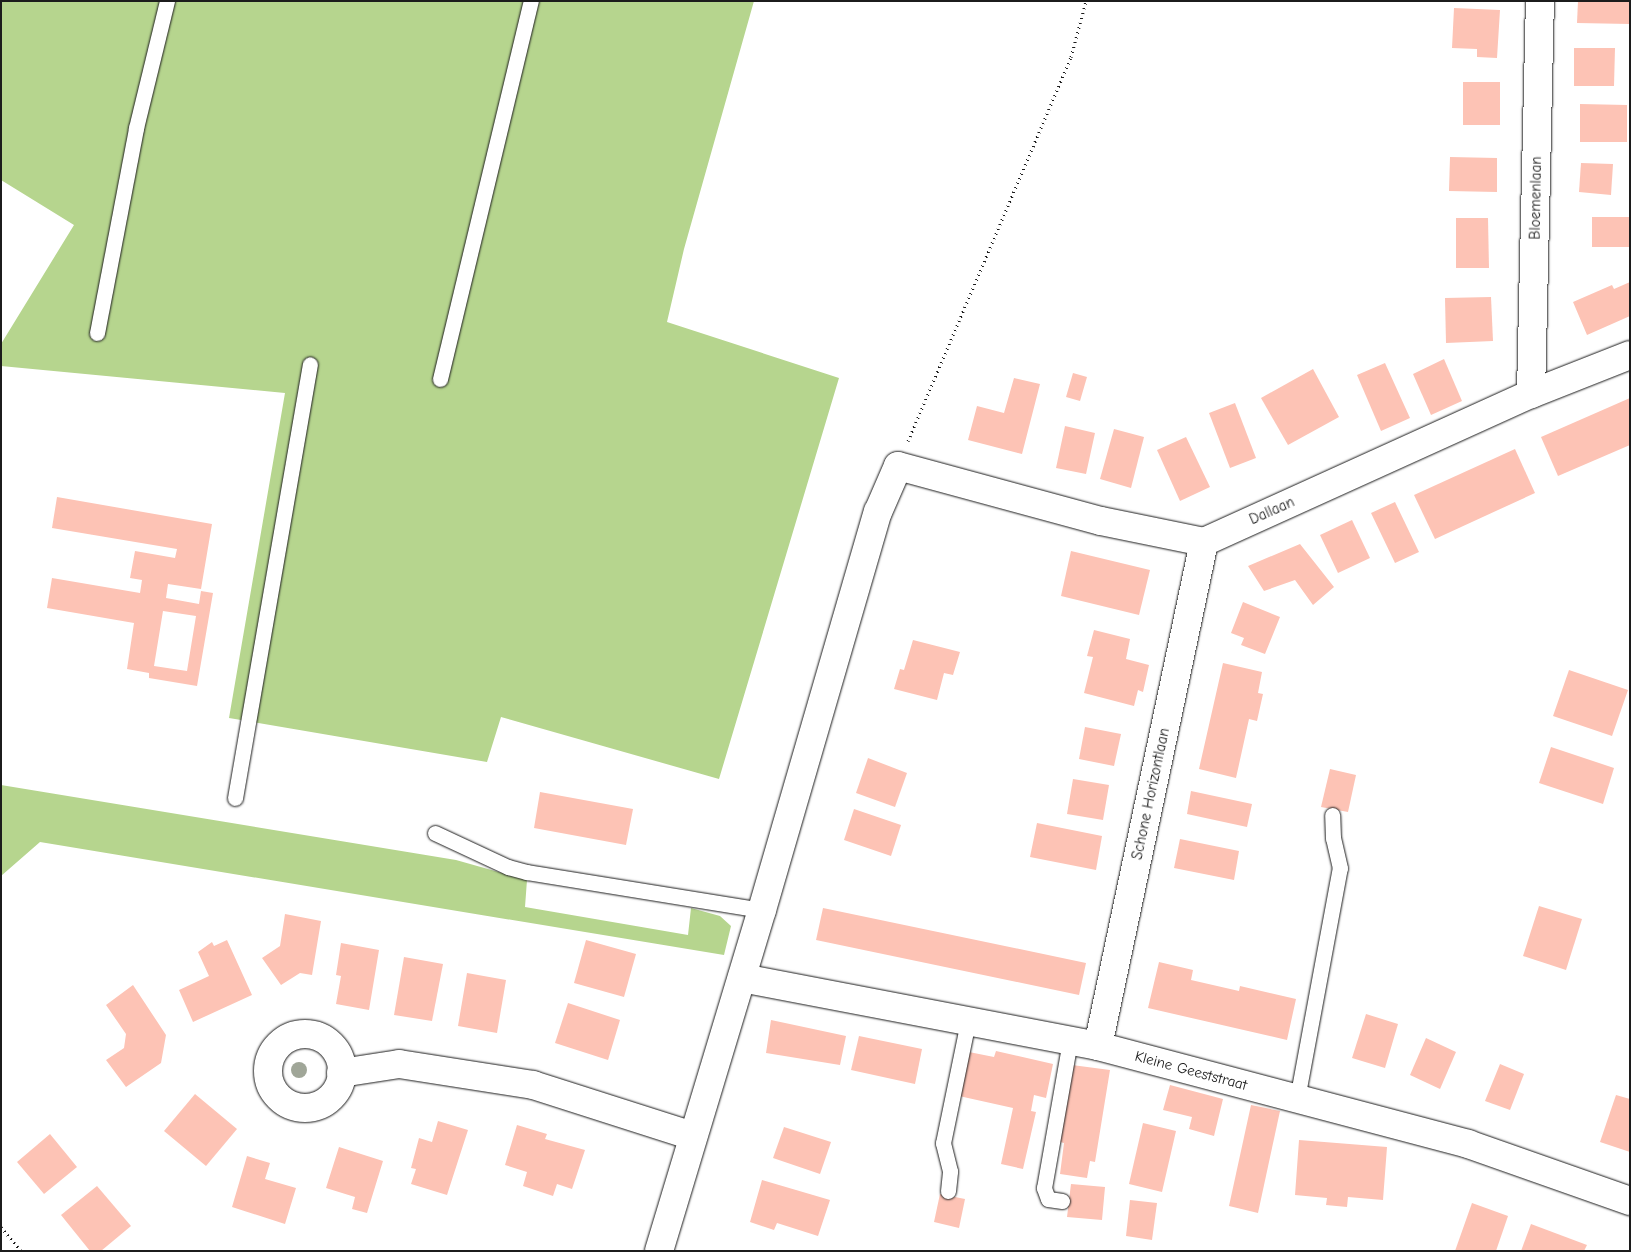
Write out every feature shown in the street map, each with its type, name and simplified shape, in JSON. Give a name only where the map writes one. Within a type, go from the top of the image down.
[{"type":"street","name":"Bloemenlaan","points":[[1531,394],[1540,1]]},
{"type":"street","name":"Dallaan","points":[[1204,542],[1531,394],[1630,355]]},
{"type":"street","points":[[658,1251],[742,978],[878,512],[898,466],[1101,521],[1204,542]]},
{"type":"street","name":"Schone Horizontlaan","points":[[1098,1046],[1204,542]]},
{"type":"street","name":"Kleine Geeststraat","points":[[742,978],[1098,1046],[1468,1144],[1630,1202]]},
{"type":"street","points":[[341,1073],[399,1064],[533,1085],[693,1136]]},
{"type":"lane","points":[[97,333],[136,128],[166,1]]},
{"type":"lane","points":[[440,379],[531,1]]},
{"type":"lane","points":[[235,798],[310,364]]},
{"type":"lane","points":[[1297,1099],[1340,868],[1333,838],[1332,815]]},
{"type":"lane","points":[[435,833],[508,867],[527,872],[762,910]]},
{"type":"lane","points":[[948,1191],[950,1171],[944,1143],[968,1021]]},
{"type":"lane","points":[[1062,1201],[1048,1199],[1044,1188],[1070,1040]]},
{"type":"path","points":[[898,466],[1071,57],[1086,1]]},
{"type":"path","points":[[1,1227],[21,1251]]},
{"type":"green space","points":[[1,1],[754,1],[684,249],[667,322],[839,378],[719,779],[501,717],[487,762],[229,718],[285,393],[1,366],[1,344],[74,225],[1,180]]},
{"type":"green space","points":[[1,785],[456,860],[527,880],[525,907],[688,935],[691,908],[720,916],[731,926],[724,955],[40,842],[1,876]]},
{"type":"building","points":[[1578,1],[1630,1],[1630,24],[1577,23]]},
{"type":"building","points":[[1454,8],[1500,10],[1497,58],[1477,57],[1477,49],[1452,48]]},
{"type":"building","points":[[1574,48],[1615,48],[1614,86],[1574,86]]},
{"type":"building","points":[[1463,82],[1500,82],[1500,125],[1463,125]]},
{"type":"building","points":[[1580,104],[1627,105],[1627,142],[1580,142]]},
{"type":"building","points":[[1450,157],[1497,158],[1497,192],[1449,191]]},
{"type":"building","points":[[1581,163],[1613,164],[1611,195],[1579,192]]},
{"type":"building","points":[[1592,217],[1630,217],[1630,247],[1592,247]]},
{"type":"building","points":[[1456,218],[1488,218],[1489,268],[1456,268]]},
{"type":"building","points":[[1630,282],[1630,316],[1587,335],[1573,302],[1612,285],[1614,289]]},
{"type":"building","points":[[1491,297],[1493,341],[1446,343],[1445,298]]},
{"type":"building","points":[[1444,359],[1462,401],[1431,415],[1413,374]]},
{"type":"building","points":[[1385,363],[1410,418],[1381,431],[1357,375]]},
{"type":"building","points":[[1313,369],[1339,417],[1288,445],[1261,398]]},
{"type":"building","points":[[1073,373],[1087,377],[1080,401],[1066,397]]},
{"type":"building","points":[[1014,378],[1040,384],[1022,454],[968,440],[977,406],[1004,413]]},
{"type":"building","points":[[1630,398],[1630,445],[1558,476],[1541,437]]},
{"type":"building","points":[[1235,403],[1256,458],[1230,468],[1209,413]]},
{"type":"building","points":[[1065,426],[1095,433],[1086,474],[1056,468]]},
{"type":"building","points":[[1114,429],[1144,437],[1131,488],[1100,479]]},
{"type":"building","points":[[1186,437],[1210,487],[1180,501],[1157,450]]},
{"type":"building","points":[[1515,449],[1535,493],[1435,539],[1414,495]]},
{"type":"building","points":[[57,497],[212,524],[201,589],[168,584],[166,598],[199,604],[201,591],[213,593],[197,686],[149,678],[149,673],[127,669],[134,623],[47,608],[52,578],[140,593],[142,580],[130,578],[135,551],[175,558],[177,549],[52,528]],"holes":[[[163,611],[196,616],[187,671],[154,666]]]},
{"type":"building","points":[[1395,502],[1419,552],[1395,563],[1371,513]]},
{"type":"building","points":[[1352,520],[1370,558],[1338,573],[1320,535]]},
{"type":"building","points":[[1300,544],[1334,587],[1313,605],[1295,580],[1264,591],[1248,566]]},
{"type":"building","points":[[1071,551],[1150,570],[1139,615],[1061,596]]},
{"type":"building","points":[[1243,602],[1280,617],[1265,654],[1241,645],[1244,638],[1231,633]]},
{"type":"building","points":[[1094,630],[1130,639],[1126,659],[1149,665],[1143,692],[1138,690],[1134,706],[1084,693],[1093,657],[1087,656]]},
{"type":"building","points":[[913,640],[960,652],[953,675],[944,673],[937,700],[894,689],[900,669],[904,670]]},
{"type":"building","points":[[1223,663],[1262,672],[1258,693],[1263,694],[1257,721],[1249,719],[1236,778],[1199,769]]},
{"type":"building","points":[[1569,670],[1628,690],[1612,736],[1553,716]]},
{"type":"building","points":[[1085,727],[1121,734],[1114,766],[1079,759]]},
{"type":"building","points":[[1551,747],[1614,768],[1603,804],[1539,783]]},
{"type":"building","points":[[868,758],[907,773],[895,807],[856,793]]},
{"type":"building","points":[[1330,769],[1356,775],[1348,812],[1321,807]]},
{"type":"building","points":[[1073,779],[1109,785],[1103,820],[1067,814]]},
{"type":"building","points":[[1191,791],[1252,804],[1247,827],[1187,814]]},
{"type":"building","points":[[540,792],[633,809],[626,845],[534,828]]},
{"type":"building","points":[[854,809],[901,825],[891,856],[844,840]]},
{"type":"building","points":[[1037,823],[1102,836],[1096,870],[1030,857]]},
{"type":"building","points":[[1180,839],[1239,851],[1234,880],[1174,868]]},
{"type":"building","points":[[1539,906],[1582,919],[1566,970],[1523,956]]},
{"type":"building","points":[[823,908],[1086,963],[1079,995],[816,940]]},
{"type":"building","points":[[285,914],[321,921],[312,975],[300,973],[281,985],[262,958],[280,946]]},
{"type":"building","points":[[227,940],[252,995],[193,1022],[179,990],[209,976],[198,952],[212,942],[214,946]]},
{"type":"building","points":[[586,940],[636,954],[624,997],[574,983]]},
{"type":"building","points":[[341,943],[379,950],[369,1010],[336,1004],[341,976],[336,975]]},
{"type":"building","points":[[404,957],[443,964],[432,1021],[394,1015]]},
{"type":"building","points":[[1159,962],[1193,970],[1191,980],[1239,991],[1240,986],[1296,999],[1287,1040],[1148,1008]]},
{"type":"building","points":[[467,973],[506,980],[497,1033],[458,1026]]},
{"type":"building","points":[[133,985],[166,1035],[161,1063],[126,1087],[106,1060],[124,1048],[126,1034],[106,1005]]},
{"type":"building","points":[[568,1003],[620,1020],[608,1060],[555,1043]]},
{"type":"building","points":[[1366,1014],[1398,1024],[1385,1068],[1352,1058]]},
{"type":"building","points":[[771,1020],[846,1036],[840,1065],[766,1053]]},
{"type":"building","points":[[859,1036],[922,1049],[915,1084],[851,1070]]},
{"type":"building","points":[[1426,1038],[1456,1052],[1440,1089],[1410,1075]]},
{"type":"building","points":[[996,1051],[1053,1064],[1046,1098],[1034,1095],[1031,1111],[1036,1112],[1023,1169],[1001,1164],[1013,1108],[959,1096],[969,1052],[994,1057]]},
{"type":"building","points":[[1500,1064],[1524,1074],[1510,1110],[1485,1101]]},
{"type":"building","points":[[1072,1065],[1110,1070],[1095,1162],[1090,1161],[1087,1178],[1060,1174],[1064,1143],[1060,1142]]},
{"type":"building","points":[[1170,1085],[1223,1099],[1214,1136],[1189,1129],[1192,1117],[1163,1110]]},
{"type":"building","points":[[195,1094],[237,1129],[206,1166],[164,1131]]},
{"type":"building","points":[[1616,1095],[1630,1099],[1630,1152],[1600,1142]]},
{"type":"building","points":[[1251,1105],[1280,1111],[1258,1213],[1229,1206]]},
{"type":"building","points":[[438,1121],[468,1130],[447,1195],[411,1184],[416,1169],[411,1168],[419,1138],[432,1142]]},
{"type":"building","points":[[1143,1123],[1176,1131],[1162,1192],[1129,1184]]},
{"type":"building","points":[[517,1125],[547,1134],[545,1139],[585,1150],[572,1189],[557,1184],[553,1196],[523,1186],[527,1172],[505,1165]]},
{"type":"building","points":[[784,1127],[831,1142],[820,1174],[773,1158]]},
{"type":"building","points":[[50,1134],[77,1167],[44,1194],[17,1162]]},
{"type":"building","points":[[1299,1140],[1387,1147],[1383,1200],[1348,1197],[1347,1207],[1326,1205],[1327,1198],[1295,1195]]},
{"type":"building","points":[[339,1147],[383,1161],[367,1213],[352,1209],[355,1197],[326,1188]]},
{"type":"building","points":[[247,1156],[270,1163],[265,1179],[296,1188],[285,1224],[232,1207]]},
{"type":"building","points":[[762,1180],[830,1200],[818,1236],[777,1223],[774,1230],[750,1222]]},
{"type":"building","points":[[1071,1184],[1105,1187],[1102,1220],[1067,1217]]},
{"type":"building","points":[[97,1186],[131,1226],[101,1251],[90,1251],[61,1215]]},
{"type":"building","points":[[940,1194],[965,1199],[959,1228],[934,1222]]},
{"type":"building","points":[[1130,1200],[1157,1203],[1152,1240],[1126,1236]]},
{"type":"building","points":[[1472,1203],[1508,1216],[1496,1251],[1455,1251]]},
{"type":"building","points":[[1531,1224],[1587,1245],[1584,1251],[1521,1251]]}]
